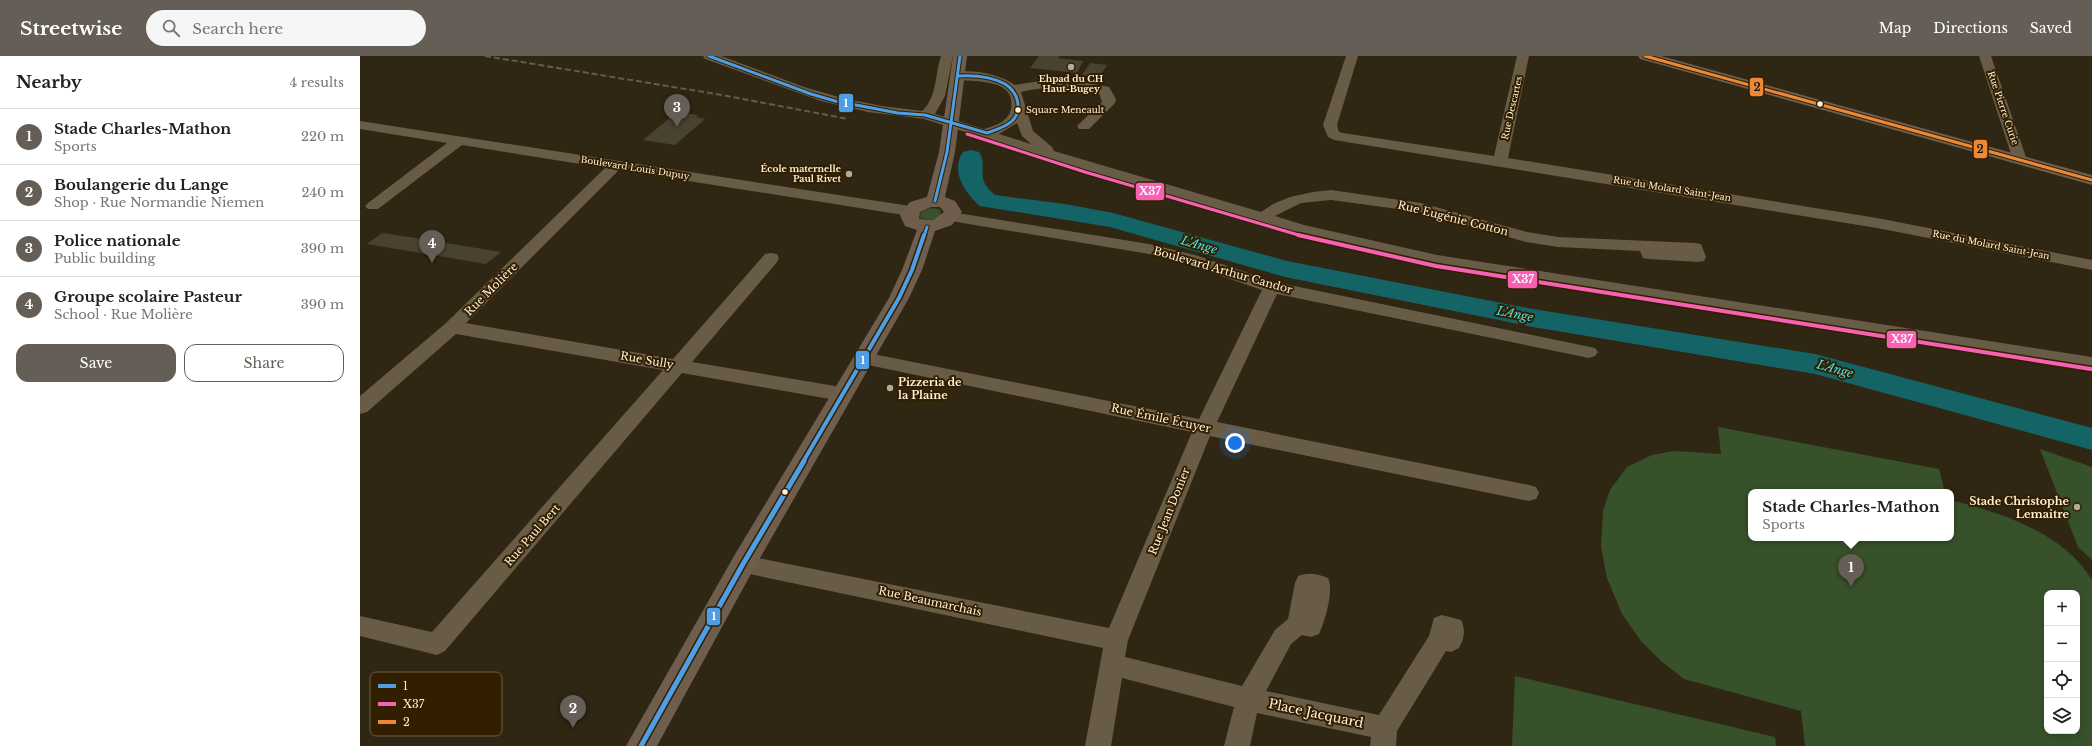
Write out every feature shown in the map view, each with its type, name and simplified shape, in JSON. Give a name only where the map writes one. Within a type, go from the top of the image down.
[{"type":"main road","points":[[935,201],[947,152],[960,56]]},
{"type":"main road","points":[[1645,56],[2092,180]]},
{"type":"main road","points":[[935,201],[948,204],[952,212],[950,217],[941,224],[928,226],[911,222],[909,215],[910,211],[918,205],[935,201]]},
{"type":"main road","points":[[641,746],[743,564],[907,282],[928,226]]},
{"type":"street","points":[[709,56],[811,94],[835,101],[898,113],[932,117],[1055,156],[1264,218],[1352,242],[1444,261],[1552,280],[2092,363]]},
{"type":"street","points":[[932,117],[932,111],[937,103],[947,56]]},
{"type":"street","name":"Rue du Molard Saint-Jean","points":[[1352,56],[1330,125],[1333,134],[1346,138],[1500,161],[1877,224],[2092,265]]},
{"type":"street","name":"Rue Descartes","points":[[1500,161],[1524,56]]},
{"type":"street","name":"Rue Pierre Curie","points":[[1985,56],[2020,160]]},
{"type":"street","points":[[957,76],[981,77],[1005,84],[1014,90],[1027,132],[1055,156]]},
{"type":"street","points":[[1014,90],[1026,86],[1044,84],[1080,86],[1104,90],[1109,99],[1108,103],[1084,126]]},
{"type":"street","points":[[991,135],[1016,129],[1020,112]]},
{"type":"street","name":"Boulevard Louis Dupuy","points":[[360,125],[910,211]]},
{"type":"street","points":[[373,206],[460,140]]},
{"type":"street","name":"Rue Molière","points":[[360,407],[452,327],[616,164]]},
{"type":"street","name":"Rue Eugénie Cotton","points":[[1264,218],[1271,212],[1299,198],[1318,195],[1331,195],[1421,208],[1526,236],[1558,242],[1646,246]]},
{"type":"street","name":"Boulevard Arthur Candor","points":[[950,217],[1149,249],[1189,259],[1272,287],[1589,352]]},
{"type":"street","points":[[678,365],[771,258]]},
{"type":"street","name":"Rue Jean Donier","points":[[1098,746],[1116,640],[1205,427],[1272,287]]},
{"type":"street","name":"Rue Sully","points":[[452,327],[841,394]]},
{"type":"street","name":"Rue Émile Écuyer","points":[[863,358],[1529,493]]},
{"type":"street","name":"Rue Paul Bert","points":[[360,626],[437,644],[678,365]]},
{"type":"street","name":"Rue Beaumarchais","points":[[743,564],[1116,640]]},
{"type":"street","points":[[1237,746],[1248,698],[1283,637],[1298,624]]},
{"type":"street","name":"Place Jacquard","points":[[1112,665],[1248,698],[1384,737],[1440,638]]},
{"type":"green space","points":[[930,208],[940,209],[941,215],[933,220],[920,218],[921,212]]},
{"type":"green space","points":[[1718,427],[1939,469],[1944,489],[1748,489],[1748,541],[1954,541],[1954,501],[1991,511],[2030,527],[2049,537],[2080,564],[2092,580],[2092,746],[1805,746],[1801,711],[1684,679],[1661,661],[1641,641],[1622,614],[1607,578],[1601,547],[1603,511],[1610,490],[1627,467],[1652,455],[1674,451],[1721,454]]},
{"type":"green space","name":"Stade Christophe Lemaitre","points":[[2040,449],[2092,467],[2092,560],[2078,547]]},
{"type":"green space","points":[[1515,676],[1775,737],[1776,746],[1512,746]]},
{"type":"building","name":"Ehpad du CH Haut-Bugey","points":[[1039,56],[1060,56],[1058,58],[1083,61],[1077,73],[1030,68]]},
{"type":"building","points":[[1090,63],[1107,65],[1099,77],[1082,75]]},
{"type":"building","points":[[677,112],[698,115],[696,117],[705,119],[675,145],[643,140]]},
{"type":"building","points":[[382,233],[501,252],[486,264],[367,244]]},
{"type":"waterway","name":"L'Ange","points":[[971,157],[970,177],[977,191],[988,201],[1065,211],[1113,220],[1285,269],[1533,318],[1815,364],[2092,439]]},
{"type":"railway","points":[[485,56],[722,95],[848,119]]},
{"type":"transit line","name":"1","points":[[709,56],[811,94],[835,101],[898,113],[925,115],[987,133]]},
{"type":"transit line","name":"1","points":[[935,201],[947,152],[960,56]]},
{"type":"transit line","name":"2","points":[[1645,56],[2092,180]]},
{"type":"transit line","name":"1","points":[[957,76],[982,77],[1000,82],[1009,87],[1016,96],[1018,106],[1012,121],[1003,127],[987,133]]},
{"type":"transit line","name":"X37","points":[[967,134],[1085,172],[1299,235],[1436,266],[2091,369]]},
{"type":"transit line","name":"1","points":[[641,746],[743,564],[899,298],[912,270],[927,227]]},
{"type":"place","name":"Ehpad du CH Haut-Bugey","points":[[1071,67]]},
{"type":"place","name":"Square Meneault","points":[[1018,110]]},
{"type":"place","name":"Police nationale","points":[[677,127]]},
{"type":"place","name":"École maternelle Paul Rivet","points":[[849,174]]},
{"type":"place","name":"Groupe scolaire Pasteur","points":[[432,263]]},
{"type":"place","name":"Pizzeria de la Plaine","points":[[890,388]]},
{"type":"place","name":"Stade Christophe Lemaitre","points":[[2077,507]]},
{"type":"place","name":"Stade Charles-Mathon","points":[[1851,587]]},
{"type":"place","name":"Boulangerie du Lange","points":[[573,728]]}]
